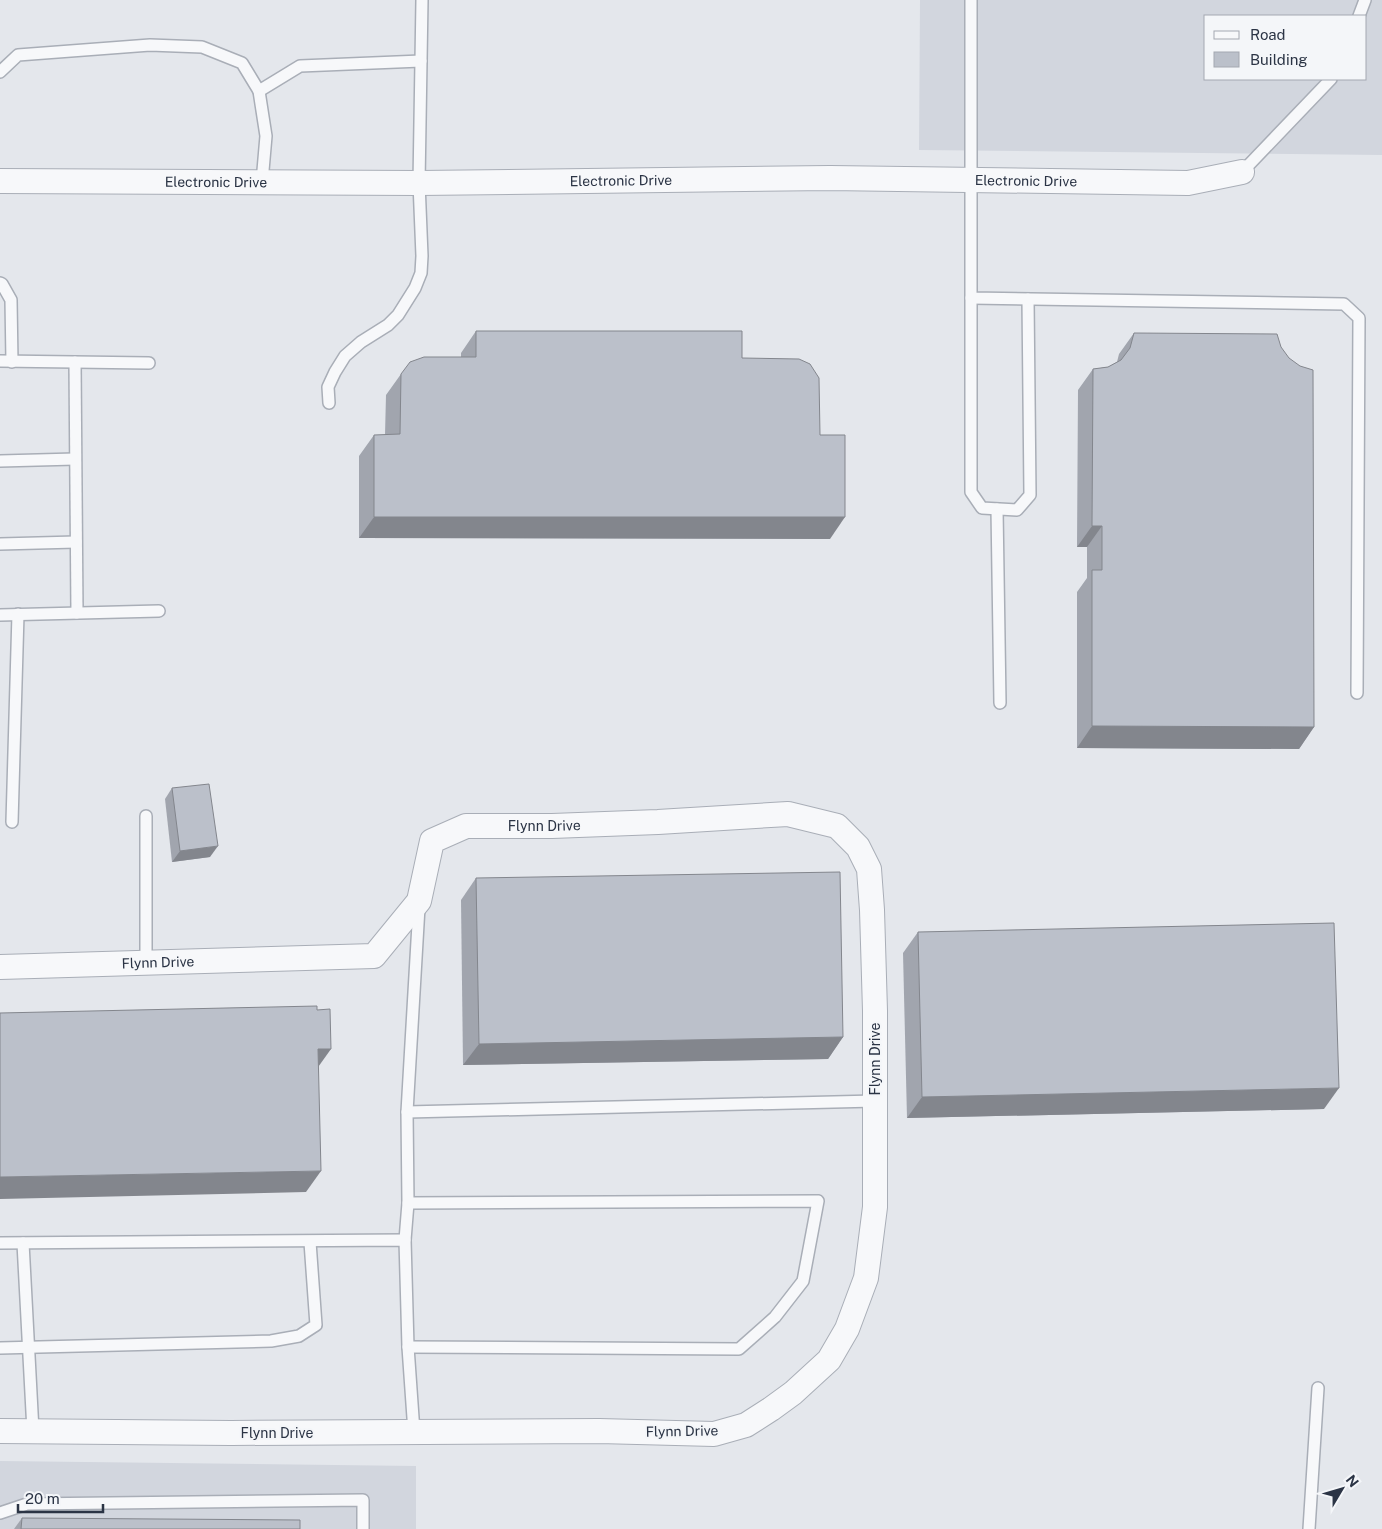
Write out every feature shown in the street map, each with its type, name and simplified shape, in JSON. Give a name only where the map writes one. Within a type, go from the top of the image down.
[{"type":"street","name":"Electronic Drive","points":[[0,181],[420,183],[830,178],[1188,183],[1242,172]]},
{"type":"street","name":"Flynn Drive","points":[[0,968],[374,956],[419,902],[432,841],[466,826],[552,826],[788,814],[837,826],[858,846],[869,868],[875,1011],[876,1207],[866,1278],[847,1329],[829,1360],[793,1393],[771,1409],[746,1425],[714,1434],[599,1431],[231,1433],[0,1431]]},
{"type":"lane","points":[[329,403],[328,387],[345,356],[360,342],[388,325],[398,315],[415,288],[421,273],[422,0]]},
{"type":"lane","points":[[971,0],[971,492],[982,508],[1017,510],[1030,495],[1028,299]]},
{"type":"lane","points":[[1360,15],[1364,0]]},
{"type":"lane","points":[[0,72],[18,54],[150,45],[202,47],[242,63],[259,91],[266,136],[262,182]]},
{"type":"lane","points":[[259,91],[300,66],[421,61]]},
{"type":"lane","points":[[1242,172],[1330,80]]},
{"type":"lane","points":[[0,283],[11,300],[12,362]]},
{"type":"lane","points":[[970,298],[1344,304],[1359,318],[1357,693]]},
{"type":"lane","points":[[0,361],[149,363]]},
{"type":"lane","points":[[75,362],[77,613]]},
{"type":"lane","points":[[0,461],[75,459]]},
{"type":"lane","points":[[997,509],[1000,703]]},
{"type":"lane","points":[[0,544],[76,542]]},
{"type":"lane","points":[[0,615],[159,611]]},
{"type":"lane","points":[[12,822],[18,614]]},
{"type":"lane","points":[[146,816],[146,963]]},
{"type":"lane","points":[[414,1432],[408,1348],[405,1240],[408,1203],[407,1112],[419,902]]},
{"type":"lane","points":[[407,1112],[875,1101]]},
{"type":"lane","points":[[408,1203],[818,1201],[803,1281],[775,1317],[740,1349],[408,1348]]},
{"type":"lane","points":[[0,1244],[405,1240]]},
{"type":"lane","points":[[0,1348],[271,1341],[299,1336],[316,1325],[310,1242]]},
{"type":"lane","points":[[23,1243],[33,1431]]},
{"type":"lane","points":[[1309,1529],[1318,1388]]},
{"type":"lane","points":[[0,1513],[27,1504],[363,1500],[363,1529]]},
{"type":"shaded area","points":[[920,0],[1382,0],[1382,155],[919,150]]},
{"type":"shaded area","points":[[0,1461],[416,1466],[416,1529],[0,1529]]},
{"type":"building","points":[[476,331],[742,331],[742,358],[799,359],[810,364],[819,378],[820,435],[845,435],[845,517],[374,517],[374,435],[400,434],[401,374],[410,362],[424,357],[476,357]]},
{"type":"building","points":[[1134,333],[1277,334],[1281,347],[1289,358],[1300,366],[1313,370],[1314,727],[1092,726],[1092,570],[1102,570],[1102,526],[1092,526],[1093,369],[1108,367],[1121,360],[1130,348]]},
{"type":"building","points":[[209,784],[218,846],[180,851],[172,788]]},
{"type":"building","points":[[840,872],[843,1037],[479,1044],[476,878]]},
{"type":"building","points":[[1334,923],[1339,1088],[922,1097],[918,932]]},
{"type":"building","points":[[317,1006],[317,1010],[330,1009],[331,1049],[318,1049],[321,1171],[0,1177],[0,1013]]},
{"type":"building","points":[[22,1518],[300,1520],[300,1529],[21,1529]]}]
